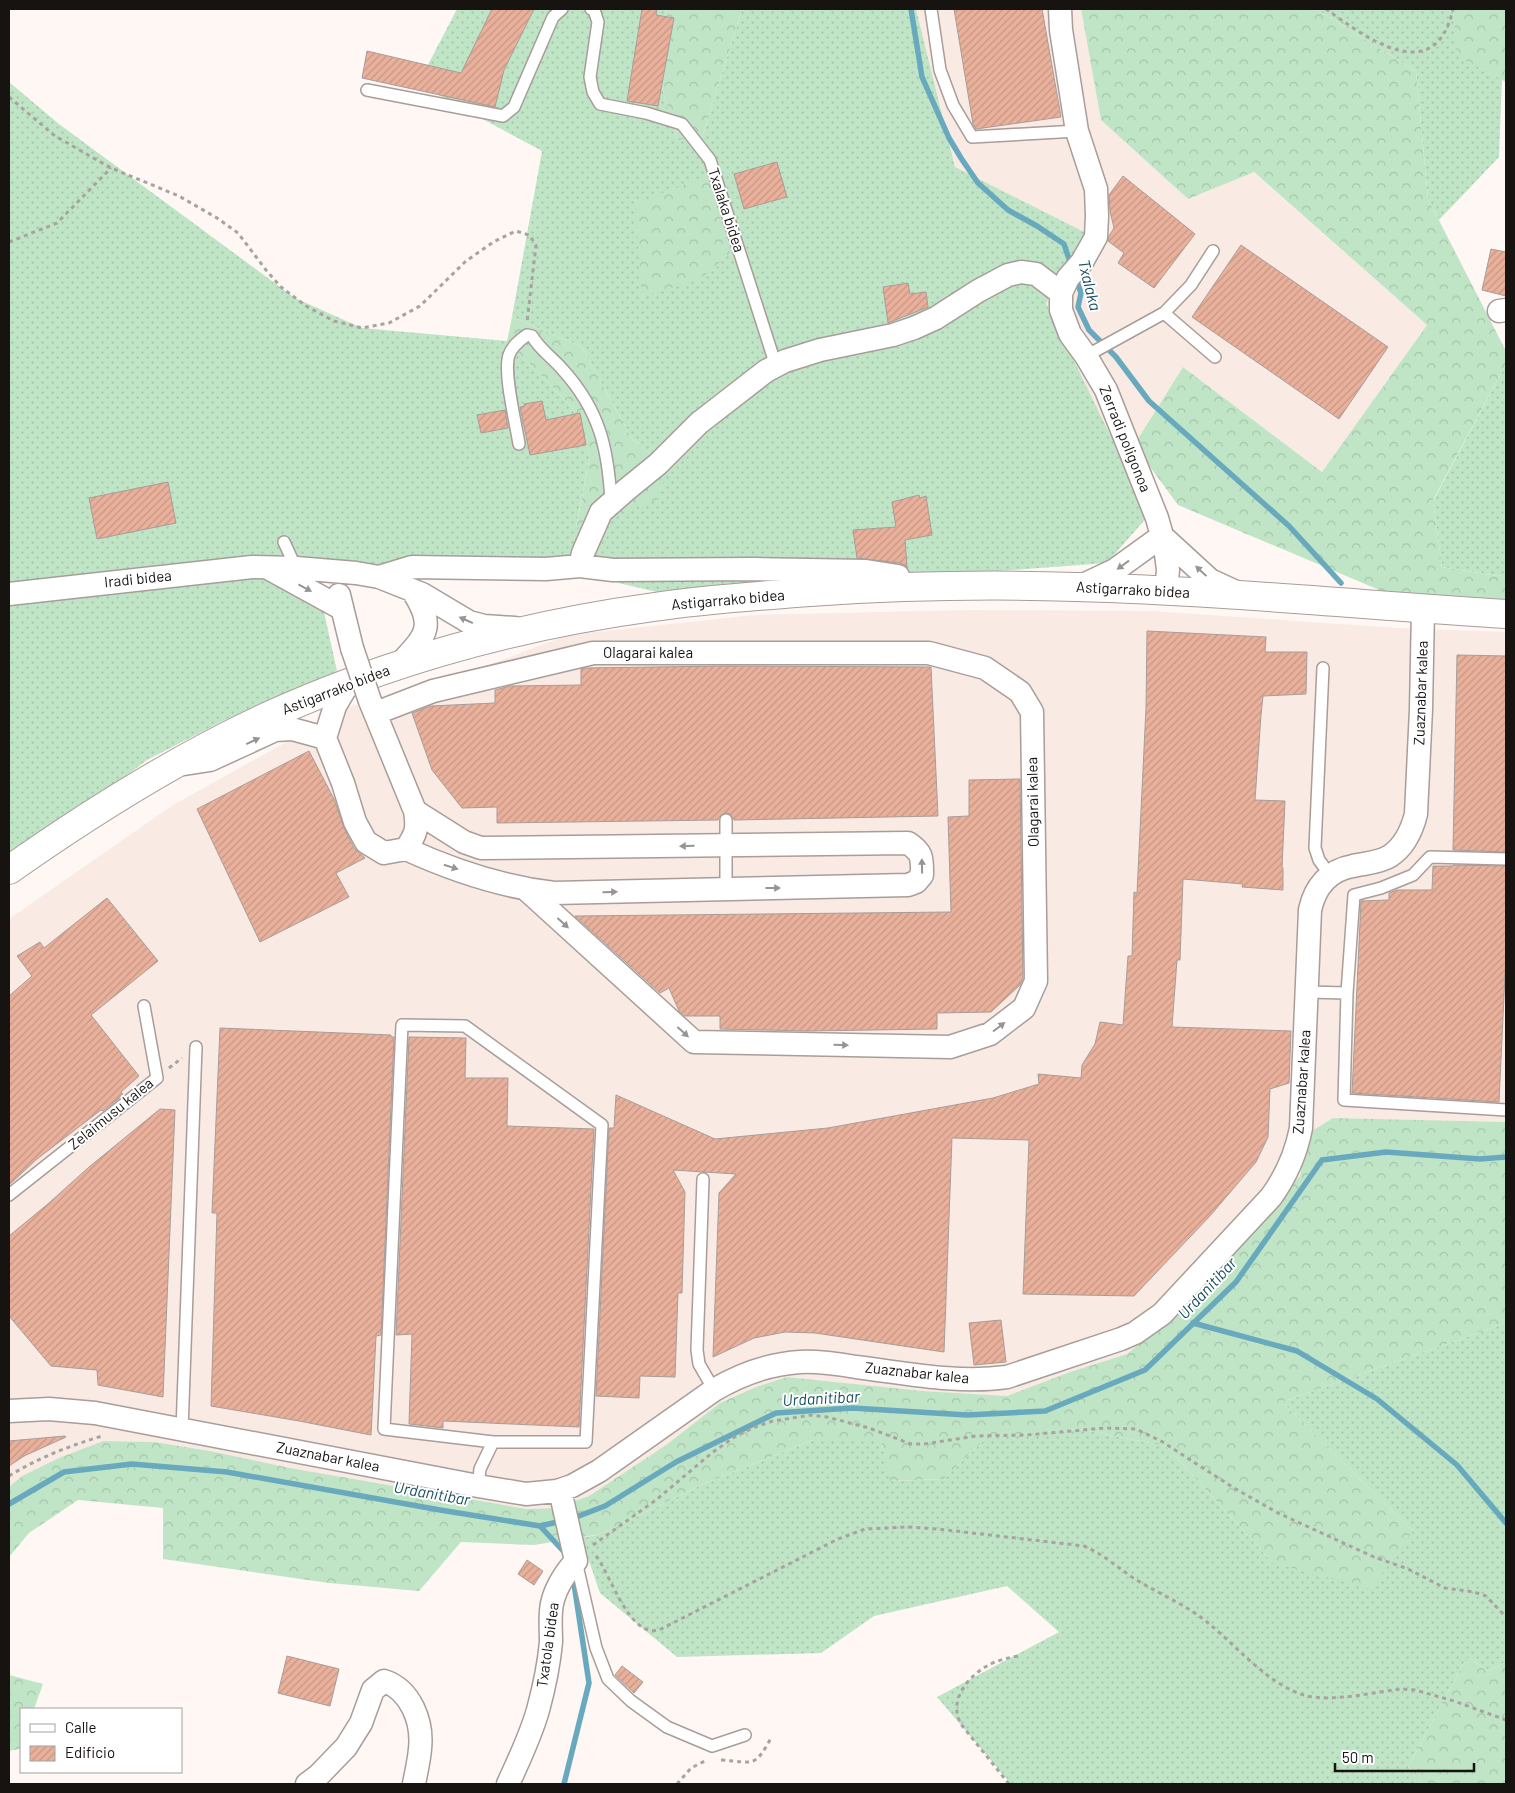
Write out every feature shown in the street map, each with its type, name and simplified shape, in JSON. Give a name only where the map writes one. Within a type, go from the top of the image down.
[{"type":"main road","name":"Astigarrako bidea","points":[[9,870],[123,794],[173,765],[264,718],[348,684],[451,650],[531,629],[584,618],[716,599],[901,587],[1018,585],[1322,600],[1506,614]]},
{"type":"street","points":[[580,566],[583,553],[601,512],[658,464],[699,423],[766,371],[785,361],[820,350],[892,335],[914,328],[936,318],[978,291],[1008,275],[1021,272],[1070,278],[1096,237],[1096,189],[1077,131],[1061,30],[1060,9]]},
{"type":"street","name":"Zerradi poligonoa","points":[[1070,278],[1061,310],[1070,334],[1092,353],[1137,466],[1165,546],[1168,570],[1166,591]]},
{"type":"street","points":[[1079,587],[1115,570],[1162,536],[1210,580],[1242,596]]},
{"type":"street","points":[[379,577],[412,567],[546,568],[580,566],[613,570],[754,569],[866,571],[898,576],[901,587]]},
{"type":"street","points":[[267,568],[341,608]]},
{"type":"street","name":"Iradi bidea","points":[[9,594],[204,572],[267,568],[338,571],[379,577]]},
{"type":"street","points":[[338,571],[338,591],[341,608],[352,648],[373,707],[415,811],[417,829],[406,849],[384,853],[366,842],[355,822],[343,783],[325,738],[335,706],[348,684]]},
{"type":"street","points":[[379,577],[422,594],[469,622],[484,626],[531,629]]},
{"type":"street","points":[[397,667],[420,641],[427,626],[422,605],[412,590]]},
{"type":"street","name":"Zuaznabar kalea","points":[[9,1411],[74,1410],[478,1486],[526,1494],[562,1497],[714,1390],[730,1381],[763,1368],[799,1362],[817,1362],[954,1380],[998,1378],[1121,1339],[1149,1324],[1173,1303],[1271,1197],[1291,1165],[1301,1128],[1313,992],[1310,910],[1312,899],[1317,889],[1335,872],[1390,856],[1400,848],[1413,826],[1416,814],[1421,709],[1423,609]]},
{"type":"street","name":"Olagarai kalea","points":[[373,707],[593,653],[709,660],[929,653],[985,668],[1020,692],[1032,712],[1036,981],[1024,1008],[990,1034],[950,1047],[694,1042],[520,888]]},
{"type":"street","points":[[173,765],[210,760],[275,730],[292,729],[325,738]]},
{"type":"street","name":"Olagarai kalea","points":[[406,849],[431,861],[520,888],[554,893],[908,885],[916,882],[922,875],[922,856],[916,848],[908,843],[481,848],[464,842],[415,811]]},
{"type":"street","points":[[516,848],[505,866],[520,888]]},
{"type":"street","points":[[562,1497],[578,1549]]},
{"type":"street","name":"Txatola bidea","points":[[508,1784],[521,1757],[538,1709],[551,1642],[551,1609],[555,1595],[578,1549]]},
{"type":"street","points":[[307,1784],[319,1775],[346,1747],[361,1723],[373,1690],[384,1682],[394,1684],[408,1698],[417,1717],[420,1747],[414,1784]]},
{"type":"lane","points":[[367,90],[504,116],[514,107],[553,17],[562,9]]},
{"type":"lane","name":"Txalaka bidea","points":[[591,9],[594,10],[598,22],[590,77],[592,92],[600,104],[682,124],[710,160],[776,366]]},
{"type":"lane","points":[[931,9],[940,70],[952,105],[972,137],[1077,131]]},
{"type":"lane","points":[[1092,353],[1164,313],[1191,285],[1213,251]]},
{"type":"lane","points":[[1164,313],[1215,357]]},
{"type":"lane","points":[[519,444],[506,368],[509,354],[517,342],[527,335],[532,336],[537,345],[564,370],[594,416],[603,438],[609,466],[611,502]]},
{"type":"lane","points":[[284,542],[296,568]]},
{"type":"lane","points":[[1322,668],[1315,848],[1319,860],[1335,872]]},
{"type":"lane","points":[[726,820],[726,888]]},
{"type":"lane","points":[[1506,859],[1430,857],[1412,875],[1381,888],[1354,895],[1347,993],[1344,1100],[1506,1110]]},
{"type":"lane","points":[[1313,992],[1347,993]]},
{"type":"lane","name":"Zelaimusu kalea","points":[[9,1195],[157,1078],[144,1006]]},
{"type":"lane","points":[[402,1025],[465,1026],[602,1125],[586,1442],[493,1442],[384,1429],[402,1025]]},
{"type":"lane","points":[[182,1430],[196,1047]]},
{"type":"lane","points":[[703,1179],[697,1350],[699,1364],[714,1390]]},
{"type":"lane","points":[[478,1486],[480,1469],[493,1442]]},
{"type":"lane","points":[[578,1549],[596,1648],[608,1680],[631,1701],[667,1727],[712,1746],[745,1735]]},
{"type":"path","points":[[1326,9],[1358,32],[1388,48],[1404,52],[1423,51],[1439,40],[1444,35],[1452,9]]},
{"type":"path","points":[[9,97],[55,136],[111,168],[179,196],[217,218],[238,233],[281,288],[306,306],[334,322],[362,328],[389,323],[420,306],[466,261],[495,240],[516,231],[529,235],[536,245],[527,335]]},
{"type":"path","points":[[9,242],[57,223],[111,168]]},
{"type":"path","points":[[157,1078],[196,1047]]},
{"type":"path","points":[[578,1549],[656,1500],[736,1436],[755,1426],[773,1421],[811,1415],[827,1417],[869,1428],[911,1444],[924,1444],[976,1436],[1026,1435],[1096,1429],[1136,1429],[1161,1441],[1234,1488],[1278,1513],[1445,1588],[1474,1592],[1486,1596],[1506,1617]]},
{"type":"path","points":[[9,1476],[32,1462],[61,1449],[114,1433],[118,1417]]},
{"type":"path","points":[[578,1549],[591,1550],[598,1559],[625,1610],[644,1630],[651,1632],[713,1603],[838,1539],[865,1529],[907,1527],[1084,1546],[1098,1552],[1135,1579],[1182,1605],[1205,1621],[1266,1675],[1286,1687],[1307,1696],[1322,1698],[1402,1689],[1415,1690],[1454,1701],[1506,1720]]},
{"type":"path","points":[[1009,1784],[960,1723],[957,1706],[966,1684],[978,1672],[997,1661],[1021,1655]]},
{"type":"path","points":[[720,1760],[752,1762],[759,1759],[770,1738]]},
{"type":"path","points":[[677,1784],[691,1768],[712,1759]]},
{"type":"shaded area","points":[[916,9],[1081,9],[1101,120],[1188,199],[1253,172],[1427,325],[1322,472],[1183,367],[1123,462],[1046,303],[1097,239],[955,167]]},
{"type":"shaded area","points":[[973,610],[1151,611],[1397,628],[1506,632],[1506,1122],[1333,1118],[1310,1133],[1300,1176],[1183,1309],[1127,1354],[1070,1372],[1007,1396],[923,1391],[787,1377],[756,1387],[720,1403],[666,1445],[589,1496],[554,1508],[527,1509],[290,1468],[210,1451],[155,1442],[103,1441],[59,1458],[22,1476],[9,1487],[9,919],[173,805],[351,706],[447,681],[568,635],[755,615]]},
{"type":"green space","points":[[457,9],[667,9],[662,87],[677,140],[702,138],[742,9],[916,9],[955,167],[1098,239],[1046,303],[1149,515],[1107,563],[670,595],[567,571],[313,562],[337,671],[225,720],[147,760],[78,812],[9,860],[9,82],[59,124],[295,298],[362,328],[507,341],[573,408],[590,456],[576,527],[667,469],[631,437],[582,347],[512,317],[542,151],[418,84]]},
{"type":"green space","points":[[667,9],[742,9],[702,138],[677,140],[662,87]]},
{"type":"green space","points":[[1081,9],[1316,9],[1416,71],[1428,199],[1506,351],[1506,364],[1433,500],[1442,567],[1498,576],[1506,574],[1506,602],[1384,592],[1178,505],[1134,445],[1183,367],[1322,472],[1427,325],[1254,172],[1188,199],[1101,120]]},
{"type":"green space","points":[[1316,9],[1453,9],[1458,56],[1502,79],[1499,157],[1439,220],[1428,199],[1416,71]]},
{"type":"green space","points":[[1453,9],[1506,9],[1506,82],[1457,56]]},
{"type":"green space","points":[[708,176],[730,253],[699,280],[642,296],[635,203]]},
{"type":"green space","points":[[512,317],[582,347],[631,437],[667,469],[658,500],[576,528],[590,456],[573,408],[507,341]]},
{"type":"green space","points":[[1506,364],[1506,574],[1498,576],[1442,567],[1433,501]]},
{"type":"green space","points":[[1333,1118],[1506,1122],[1506,1323],[1282,1402],[1413,1531],[1371,1589],[1273,1563],[1166,1446],[1078,1429],[987,1437],[944,1479],[890,1481],[881,1440],[813,1440],[701,1485],[601,1534],[534,1545],[461,1542],[419,1591],[329,1583],[163,1559],[163,1508],[78,1500],[29,1533],[9,1557],[9,1487],[22,1476],[59,1458],[103,1441],[155,1442],[210,1451],[290,1468],[527,1509],[554,1508],[589,1496],[666,1445],[720,1403],[756,1387],[787,1377],[923,1391],[1007,1396],[1070,1372],[1127,1354],[1183,1309],[1300,1176],[1309,1133]]},
{"type":"green space","points":[[1506,1323],[1506,1662],[1488,1671],[1467,1657],[1408,1767],[1422,1784],[1011,1784],[937,1697],[1059,1632],[1007,1586],[874,1616],[821,1653],[677,1657],[600,1593],[581,1538],[601,1534],[701,1485],[813,1440],[881,1440],[891,1481],[944,1479],[987,1437],[1078,1429],[1166,1446],[1273,1563],[1413,1531],[1282,1402]]},
{"type":"green space","points":[[1467,1657],[1488,1671],[1506,1662],[1506,1784],[1422,1784],[1408,1767]]},
{"type":"green space","points":[[9,1675],[43,1684],[34,1708],[20,1708],[20,1749],[9,1751]]},
{"type":"building","points":[[492,9],[534,9],[504,70],[495,107],[362,78],[367,51],[461,73]]},
{"type":"building","points":[[642,9],[657,9],[656,15],[674,18],[658,106],[627,101]]},
{"type":"building","points":[[954,9],[1042,9],[1061,117],[976,129],[973,124]]},
{"type":"building","points":[[777,162],[787,197],[744,209],[734,174]]},
{"type":"building","points":[[1123,176],[1195,234],[1154,288],[1118,263],[1124,253],[1108,241],[1114,228],[1109,195]]},
{"type":"building","points":[[1241,245],[1388,347],[1339,419],[1192,317]]},
{"type":"building","points":[[1491,249],[1506,252],[1506,296],[1482,290]]},
{"type":"building","points":[[908,283],[910,294],[926,292],[928,307],[888,323],[883,287]]},
{"type":"building","points":[[542,401],[546,420],[580,413],[586,445],[530,455],[520,407],[525,406],[524,404]]},
{"type":"building","points":[[505,410],[508,428],[481,433],[477,415]]},
{"type":"building","points":[[168,482],[176,523],[97,539],[89,498]]},
{"type":"building","points":[[919,495],[920,498],[926,496],[932,535],[905,540],[907,567],[900,563],[857,558],[853,530],[896,527],[892,502]]},
{"type":"building","points":[[1147,631],[1266,637],[1265,652],[1307,652],[1306,694],[1263,696],[1261,715],[1255,800],[1285,801],[1283,890],[1242,887],[1243,884],[1183,879],[1180,960],[1177,960],[1172,1027],[1291,1031],[1289,1083],[1270,1089],[1268,1137],[1256,1162],[1209,1217],[1134,1296],[1023,1294],[1029,1140],[952,1138],[944,1352],[815,1333],[785,1332],[754,1338],[713,1357],[719,1193],[736,1174],[673,1170],[685,1192],[682,1293],[678,1293],[675,1377],[640,1376],[639,1398],[596,1396],[609,1128],[614,1128],[616,1095],[715,1139],[828,1128],[993,1098],[1039,1084],[1038,1074],[1081,1078],[1082,1065],[1095,1044],[1100,1022],[1123,1025],[1128,956],[1132,956],[1134,892],[1137,893],[1146,708]]},
{"type":"building","points":[[1457,655],[1506,656],[1506,852],[1453,850]]},
{"type":"building","points":[[725,666],[931,667],[938,816],[734,820],[730,814],[726,813],[720,816],[718,820],[497,823],[497,807],[462,808],[432,770],[412,713],[431,706],[495,703],[495,690],[510,686],[581,685],[581,669],[585,668]]},
{"type":"building","points":[[309,751],[334,799],[344,828],[354,848],[365,858],[336,873],[349,897],[260,942],[197,809]]},
{"type":"building","points":[[1020,779],[1023,978],[1020,985],[991,1012],[937,1013],[937,1029],[807,1031],[720,1029],[720,1016],[685,1016],[679,1011],[669,988],[660,993],[575,916],[951,912],[948,817],[969,816],[969,780]]},
{"type":"building","points":[[1433,866],[1506,866],[1506,954],[1499,1102],[1352,1093],[1361,901],[1389,900],[1389,893],[1397,890],[1432,890]]},
{"type":"building","points":[[107,898],[158,961],[91,1015],[139,1076],[121,1092],[123,1095],[37,1159],[9,1185],[9,996],[32,976],[17,956],[40,942],[44,948]]},
{"type":"building","points":[[220,1028],[391,1035],[391,1037],[394,1037],[381,1335],[376,1336],[371,1435],[211,1406],[217,1213],[212,1213]]},
{"type":"building","points":[[409,1037],[466,1038],[465,1078],[508,1078],[507,1126],[594,1129],[579,1427],[443,1421],[443,1428],[409,1424],[412,1334],[396,1335]]},
{"type":"building","points":[[160,1109],[175,1110],[163,1397],[98,1385],[97,1370],[51,1366],[9,1316],[9,1236]]},
{"type":"building","points":[[1001,1320],[1006,1362],[974,1365],[969,1323]]},
{"type":"building","points":[[65,1436],[24,1456],[9,1466],[9,1441]]},
{"type":"building","points":[[527,1560],[543,1571],[534,1585],[518,1574]]},
{"type":"building","points":[[287,1656],[339,1669],[330,1706],[278,1693]]},
{"type":"building","points":[[622,1666],[643,1682],[634,1693],[615,1675]]},
{"type":"waterway","name":"Txalaka","points":[[911,9],[922,77],[949,138],[961,158],[978,183],[1008,210],[1064,244],[1071,265]]},
{"type":"waterway","name":"Txalaka","points":[[1076,279],[1081,293],[1078,307],[1089,330],[1116,357],[1149,401],[1289,526],[1341,583]]},
{"type":"waterway","name":"Urdanitibar","points":[[571,1519],[605,1506],[676,1462],[776,1413],[852,1408],[967,1415],[1045,1411],[1145,1370],[1236,1282],[1322,1160],[1386,1152],[1480,1159],[1506,1157]]},
{"type":"waterway","points":[[1193,1323],[1297,1351],[1377,1399],[1457,1465],[1506,1523]]},
{"type":"waterway","name":"Urdanitibar","points":[[9,1504],[64,1472],[132,1464],[227,1472],[540,1526],[562,1521]]},
{"type":"waterway","points":[[540,1526],[566,1554]]},
{"type":"waterway","points":[[564,1784],[589,1683],[573,1577]]}]
